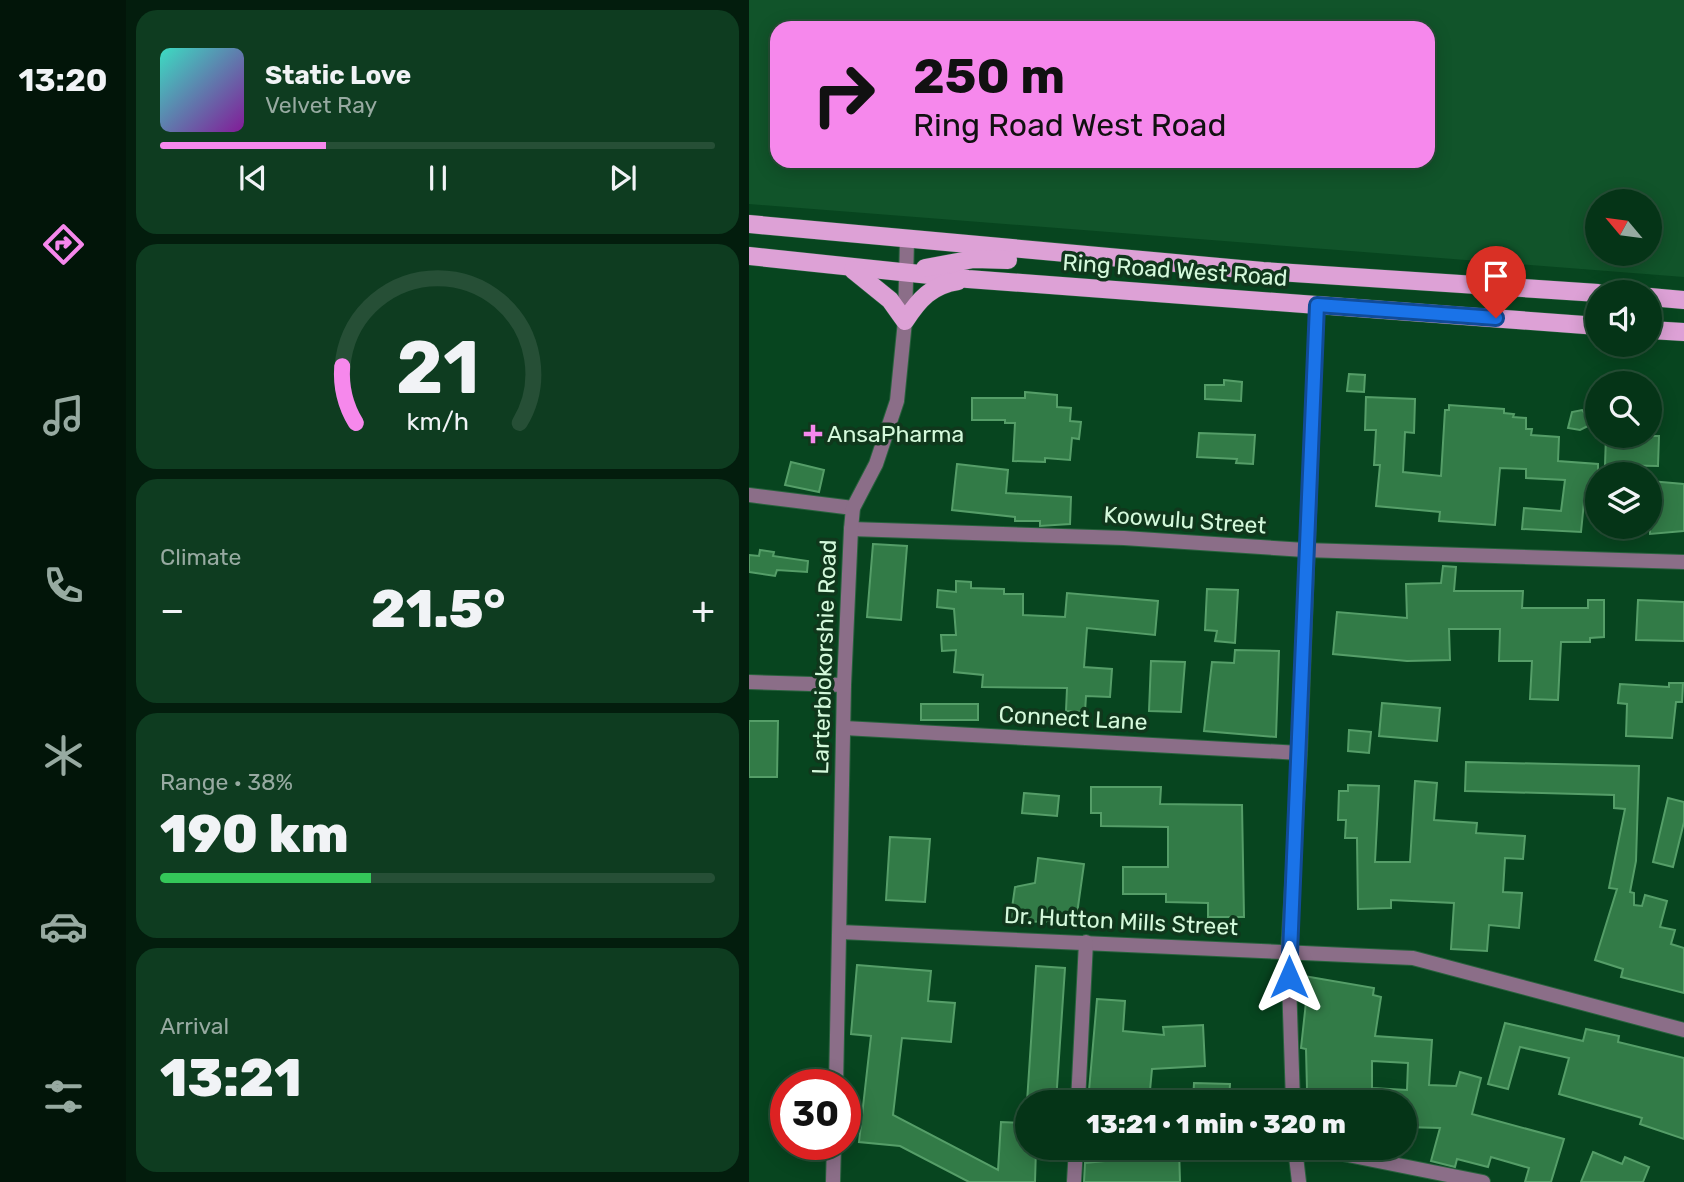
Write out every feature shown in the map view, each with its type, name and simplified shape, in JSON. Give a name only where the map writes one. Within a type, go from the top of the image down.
[{"type":"main road","name":"Ring Road West Road","points":[[749,225],[1263,271],[1585,292]]},
{"type":"main road","name":"Ring Road West Road","points":[[749,256],[968,279],[1585,325]]},
{"type":"main road","points":[[908,271],[974,259],[1061,263],[1091,256]]},
{"type":"main road","points":[[851,268],[872,282],[905,321],[920,298],[942,284],[968,279]]},
{"type":"main road","points":[[1662,298],[1684,300]]},
{"type":"main road","points":[[1662,331],[1684,332]]},
{"type":"street","name":"Larterbiokorshie Road","points":[[836,1069],[844,685],[851,529],[853,508],[876,464],[893,421],[905,321],[907,240]]},
{"type":"street","points":[[1293,1090],[1288,952],[1300,753],[1305,550],[1317,305]]},
{"type":"street","points":[[749,495],[853,508]]},
{"type":"street","name":"Koowulu Street","points":[[851,529],[1124,538],[1305,550],[1684,562]]},
{"type":"street","points":[[749,682],[844,685]]},
{"type":"street","name":"Connect Lane","points":[[843,728],[1300,753]]},
{"type":"street","name":"Dr. Hutton Mills Street","points":[[840,932],[1413,958],[1684,1030]]},
{"type":"street","points":[[1079,1090],[1086,942]]},
{"type":"street","points":[[833,1182],[834,1160]]},
{"type":"street","points":[[1074,1182],[1075,1160]]},
{"type":"street","points":[[1296,1160],[1299,1182]]},
{"type":"street","points":[[1373,1160],[1483,1182]]},
{"type":"shaded area","points":[[749,0],[1684,0],[1684,277],[749,204]]},
{"type":"building","points":[[1349,374],[1365,375],[1364,392],[1347,391]]},
{"type":"building","points":[[1224,380],[1242,382],[1241,401],[1205,399],[1205,385],[1224,385]]},
{"type":"building","points":[[1025,392],[1057,395],[1057,407],[1071,408],[1070,421],[1081,422],[1079,439],[1072,438],[1070,460],[1045,458],[1045,462],[1013,461],[1015,423],[1005,423],[1005,420],[972,420],[972,398],[1025,398]]},
{"type":"building","points":[[1366,397],[1415,399],[1414,433],[1405,432],[1403,472],[1441,476],[1445,410],[1449,410],[1449,405],[1504,409],[1504,413],[1514,414],[1513,417],[1526,418],[1526,429],[1532,429],[1531,435],[1559,437],[1558,461],[1585,463],[1581,532],[1522,529],[1524,508],[1561,511],[1565,480],[1526,478],[1526,469],[1500,468],[1495,525],[1439,521],[1440,512],[1376,506],[1380,465],[1374,465],[1376,430],[1365,430]]},
{"type":"building","points":[[1582,410],[1585,413],[1585,428],[1580,430],[1568,428],[1572,412]]},
{"type":"building","points":[[1199,433],[1255,435],[1253,464],[1236,463],[1237,459],[1197,457]]},
{"type":"building","points":[[1606,448],[1659,448],[1658,462],[1605,462]]},
{"type":"building","points":[[791,462],[824,470],[819,492],[785,485]]},
{"type":"building","points":[[957,464],[1008,470],[1006,493],[1071,497],[1070,524],[1040,526],[1040,521],[1015,521],[1015,517],[952,510]]},
{"type":"building","points":[[1662,482],[1684,484],[1684,531],[1662,533]]},
{"type":"building","points":[[873,544],[907,546],[901,620],[867,617]]},
{"type":"building","points":[[760,550],[774,552],[773,556],[808,561],[807,572],[777,570],[775,576],[749,572],[749,555],[759,556]]},
{"type":"building","points":[[1443,566],[1456,567],[1454,591],[1523,591],[1522,608],[1588,608],[1588,600],[1604,600],[1604,637],[1590,638],[1590,642],[1561,642],[1558,700],[1530,699],[1532,661],[1499,661],[1500,629],[1449,629],[1450,660],[1407,661],[1333,654],[1337,612],[1407,618],[1406,584],[1441,583]]},
{"type":"building","points":[[956,581],[971,582],[971,588],[1004,589],[1004,594],[1023,594],[1023,615],[1065,617],[1067,593],[1158,601],[1155,635],[1087,628],[1084,667],[1112,669],[1110,697],[1086,696],[1085,712],[1066,711],[1067,688],[982,687],[983,675],[954,672],[956,650],[942,651],[941,635],[956,635],[954,609],[937,607],[938,590],[956,592]]},
{"type":"building","points":[[1207,589],[1238,590],[1235,643],[1215,641],[1217,631],[1205,630]]},
{"type":"building","points":[[1638,600],[1684,602],[1684,641],[1636,640]]},
{"type":"building","points":[[1235,650],[1279,651],[1276,737],[1204,731],[1212,662],[1234,663]]},
{"type":"building","points":[[1151,661],[1185,662],[1181,712],[1149,711]]},
{"type":"building","points":[[1669,683],[1683,683],[1682,702],[1676,702],[1672,738],[1626,736],[1627,704],[1618,703],[1620,684],[1669,687]]},
{"type":"building","points":[[1382,703],[1440,708],[1437,741],[1379,736]]},
{"type":"building","points":[[921,704],[978,704],[978,720],[921,720]]},
{"type":"building","points":[[749,721],[778,721],[777,777],[749,777]]},
{"type":"building","points":[[1349,730],[1371,732],[1369,753],[1348,751]]},
{"type":"building","points":[[1466,762],[1639,766],[1636,861],[1630,892],[1634,893],[1634,905],[1642,906],[1645,895],[1667,901],[1660,927],[1675,930],[1671,944],[1684,948],[1684,993],[1621,977],[1623,969],[1595,960],[1617,889],[1609,888],[1625,809],[1614,808],[1614,795],[1465,791]]},
{"type":"building","points":[[1415,781],[1437,783],[1434,820],[1477,823],[1476,833],[1525,836],[1523,859],[1505,858],[1503,892],[1522,893],[1519,928],[1489,925],[1487,951],[1451,949],[1454,903],[1391,900],[1391,908],[1358,909],[1357,838],[1345,838],[1346,820],[1338,820],[1339,791],[1348,791],[1348,785],[1379,786],[1375,862],[1410,862]]},
{"type":"building","points":[[1091,787],[1161,787],[1160,804],[1242,805],[1244,917],[1208,917],[1208,903],[1166,902],[1166,894],[1123,894],[1123,867],[1168,867],[1168,827],[1101,826],[1101,813],[1091,813]]},
{"type":"building","points":[[1024,793],[1059,796],[1057,816],[1022,813]]},
{"type":"building","points":[[1668,798],[1684,802],[1684,822],[1673,867],[1653,862]]},
{"type":"building","points":[[890,837],[930,839],[925,902],[886,900]]},
{"type":"building","points":[[1038,858],[1084,864],[1076,921],[1010,922],[1015,887],[1035,883]]},
{"type":"building","points":[[857,965],[931,971],[928,1001],[955,1003],[951,1042],[902,1038],[893,1115],[998,1170],[1001,1122],[1015,1123],[1015,1160],[1036,1160],[1035,1182],[969,1182],[900,1146],[861,1142],[871,1036],[851,1034]]},
{"type":"building","points":[[1036,966],[1065,968],[1057,1090],[1028,1090]]},
{"type":"building","points":[[1304,976],[1374,988],[1373,995],[1381,997],[1375,1036],[1432,1040],[1429,1085],[1456,1086],[1460,1072],[1481,1078],[1472,1114],[1564,1139],[1551,1182],[1525,1182],[1529,1168],[1491,1157],[1488,1167],[1457,1159],[1455,1167],[1431,1161],[1440,1128],[1417,1127],[1417,1090],[1407,1090],[1313,1090],[1307,1089],[1306,1049],[1301,1048],[1306,1002],[1301,1001]],"holes":[[[1372,1061],[1408,1063],[1407,1090],[1372,1088]]]},
{"type":"building","points":[[1097,999],[1125,1001],[1123,1031],[1164,1035],[1163,1027],[1203,1025],[1205,1066],[1152,1069],[1150,1090],[1089,1090]]},
{"type":"building","points":[[1505,1023],[1583,1041],[1586,1029],[1619,1036],[1618,1042],[1684,1058],[1684,1139],[1640,1124],[1642,1118],[1559,1094],[1569,1058],[1520,1047],[1508,1089],[1488,1084]]},
{"type":"building","points":[[1194,1083],[1230,1084],[1230,1090],[1194,1090]]},
{"type":"building","points":[[1593,1152],[1622,1164],[1625,1157],[1649,1167],[1643,1182],[1581,1182]]},
{"type":"building","points":[[1179,1160],[1180,1182],[1084,1182],[1085,1163]]},
{"type":"place","name":"AnsaPharma","points":[[813,434]]},
{"type":"route","points":[[1289,977],[1317,305],[1496,318]]}]
